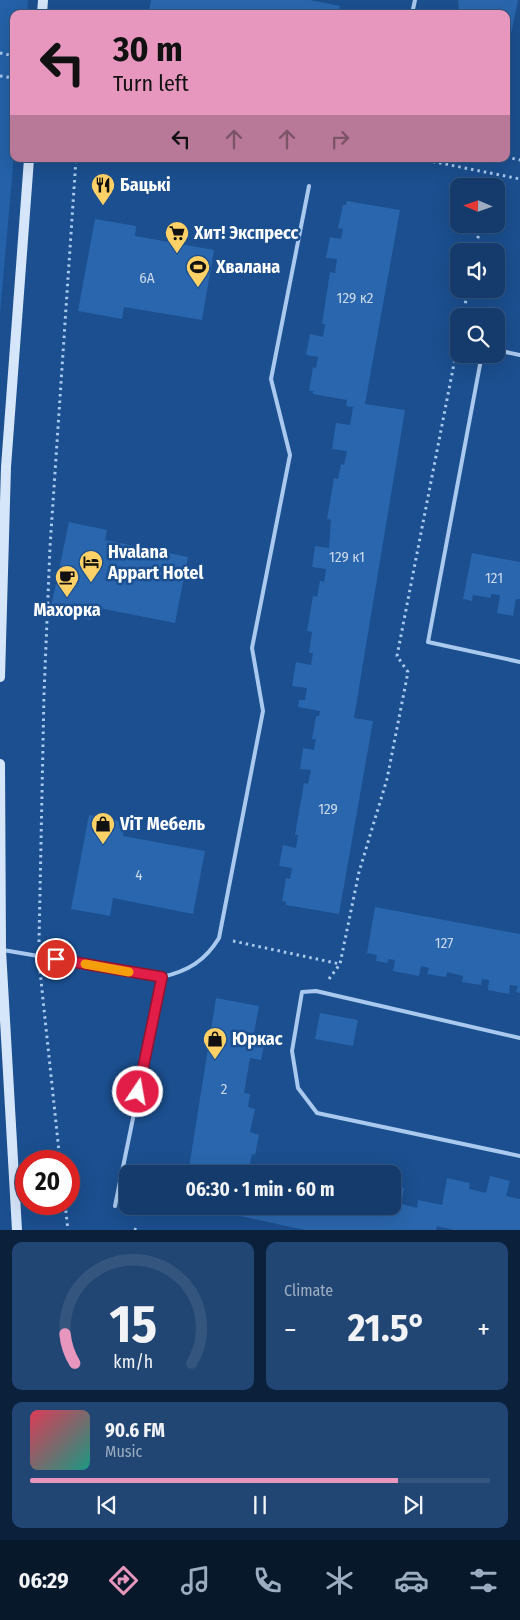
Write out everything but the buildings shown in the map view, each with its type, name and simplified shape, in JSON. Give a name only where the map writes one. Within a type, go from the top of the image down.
[{"type":"street","points":[[0,678],[6,467],[29,162]]},
{"type":"street","points":[[0,764],[1,950],[17,1230]]},
{"type":"lane","points":[[1,950],[162,977],[186,970],[197,964],[211,951],[219,938],[264,710],[252,648],[290,455],[270,379],[309,186]]},
{"type":"lane","points":[[505,352],[520,355]]},
{"type":"lane","points":[[480,363],[428,642],[520,662]]},
{"type":"lane","points":[[115,1206],[162,977]]},
{"type":"lane","points":[[520,1038],[316,991],[302,992],[292,1051],[298,1088],[317,1113],[520,1156]]},
{"type":"path","points":[[59,1150],[39,956],[44,694],[50,547],[76,162]]},
{"type":"path","points":[[435,162],[520,179]]},
{"type":"path","points":[[490,178],[491,173]]},
{"type":"path","points":[[316,991],[333,976],[340,964],[359,872],[387,779],[408,672],[397,656],[454,363]]},
{"type":"path","points":[[219,938],[340,964]]},
{"type":"path","points":[[66,1215],[68,1230]]},
{"type":"shaded area","points":[[0,0],[28,0],[27,10],[10,10],[10,162],[13,162],[0,315]]},
{"type":"slow traffic","points":[[85,964],[129,972]]},
{"type":"place","name":"Бацькі","points":[[103,206]]},
{"type":"place","name":"Хит! Экспресс","points":[[177,254]]},
{"type":"place","name":"Хвалана","points":[[198,288]]},
{"type":"place","name":"Hvalana Appart Hotel","points":[[91,583]]},
{"type":"place","name":"Махорка","points":[[67,598]]},
{"type":"place","name":"ViT Мебель","points":[[103,845]]},
{"type":"place","name":"Юркас","points":[[215,1060]]},
{"type":"route","points":[[56,959],[162,977],[138,1092]]}]
